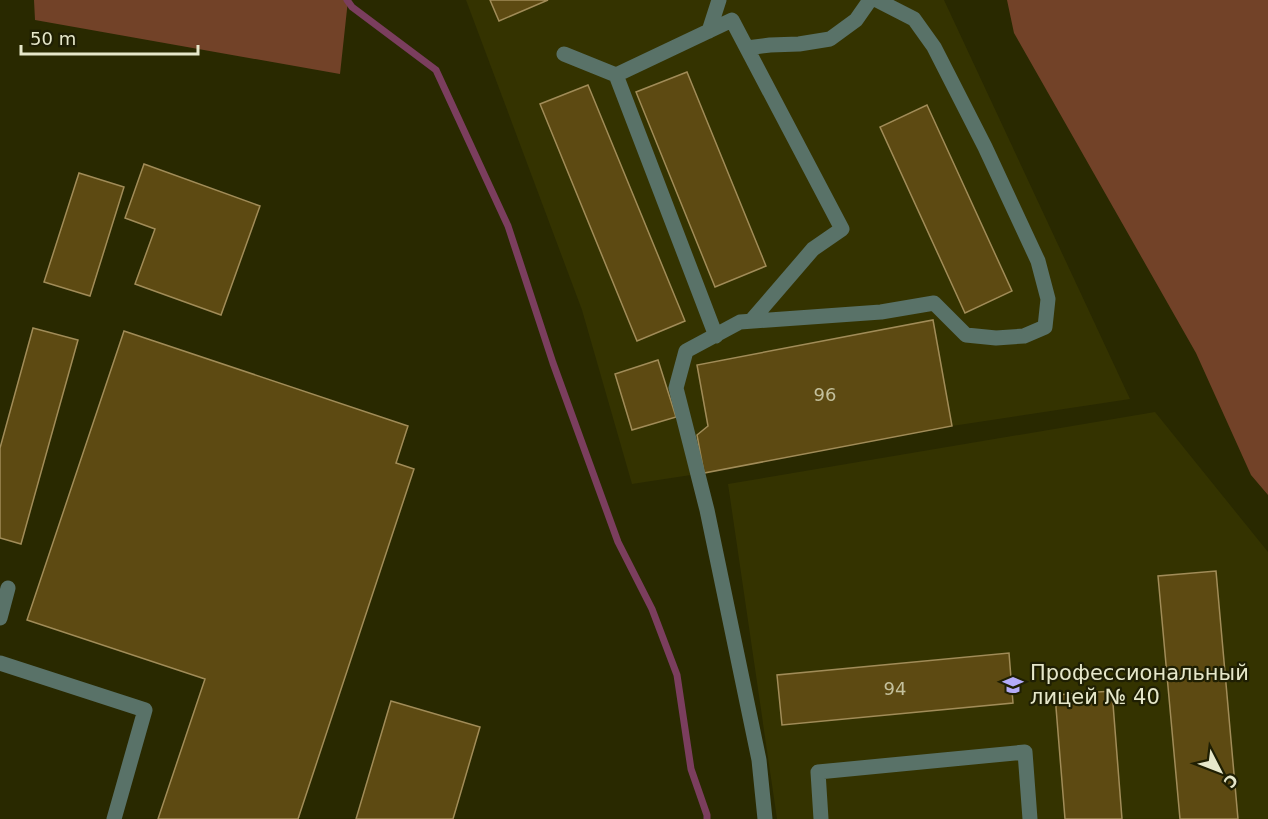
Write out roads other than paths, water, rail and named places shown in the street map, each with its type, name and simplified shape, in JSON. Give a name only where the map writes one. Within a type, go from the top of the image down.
[{"type":"street","points":[[709,31],[719,0]]},
{"type":"street","points":[[747,48],[830,39],[856,20],[870,0]]},
{"type":"street","points":[[765,819],[759,760],[707,510],[676,388],[686,351],[740,322],[881,312],[934,303],[966,335],[996,338],[1024,336],[1045,327],[1048,299],[1038,261],[986,147],[945,67],[914,19],[877,0]]},
{"type":"street","points":[[616,75],[732,20],[842,229],[813,249],[751,321]]},
{"type":"street","points":[[564,54],[616,75],[716,336]]},
{"type":"street","points":[[0,618],[8,588]]},
{"type":"street","points":[[0,663],[145,710],[114,819]]},
{"type":"street","points":[[821,819],[818,772],[1025,752],[1030,819]]},
{"type":"waterway","points":[[347,0],[352,7],[436,70],[508,226],[553,363],[618,542],[652,609],[677,675],[691,769],[707,819]]},
{"type":"place","name":"Профессиональный лицей № 40","points":[[1013,685]]}]
